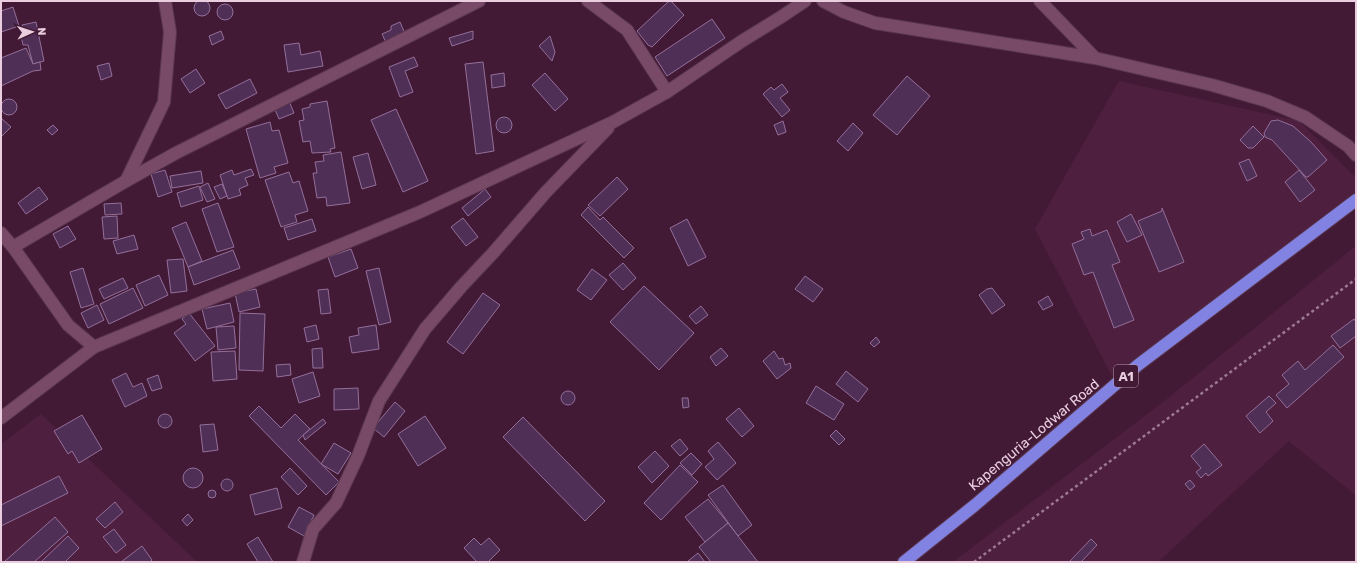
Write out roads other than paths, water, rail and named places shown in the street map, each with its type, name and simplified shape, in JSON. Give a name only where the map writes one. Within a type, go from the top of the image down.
[{"type":"highway","name":"Kapenguria-Lodwar Road","points":[[904,562],[975,505],[1138,365],[1356,200]]},
{"type":"street","points":[[126,180],[164,102],[170,32],[165,1]]},
{"type":"street","points":[[13,246],[126,180],[176,153],[479,1]]},
{"type":"street","points":[[588,1],[627,30],[667,92]]},
{"type":"street","points":[[1,418],[94,347],[420,212],[613,122],[667,92],[742,41],[805,1]]},
{"type":"street","points":[[823,1],[844,12],[875,23],[1095,58],[1212,85],[1268,101],[1305,117],[1348,146],[1356,155]]},
{"type":"street","points":[[1040,1],[1095,58]]},
{"type":"street","points":[[303,562],[313,530],[336,503],[358,456],[379,400],[425,329],[460,287],[493,253],[546,192],[613,122]]},
{"type":"street","points":[[1,233],[13,246],[68,325],[94,347]]}]
